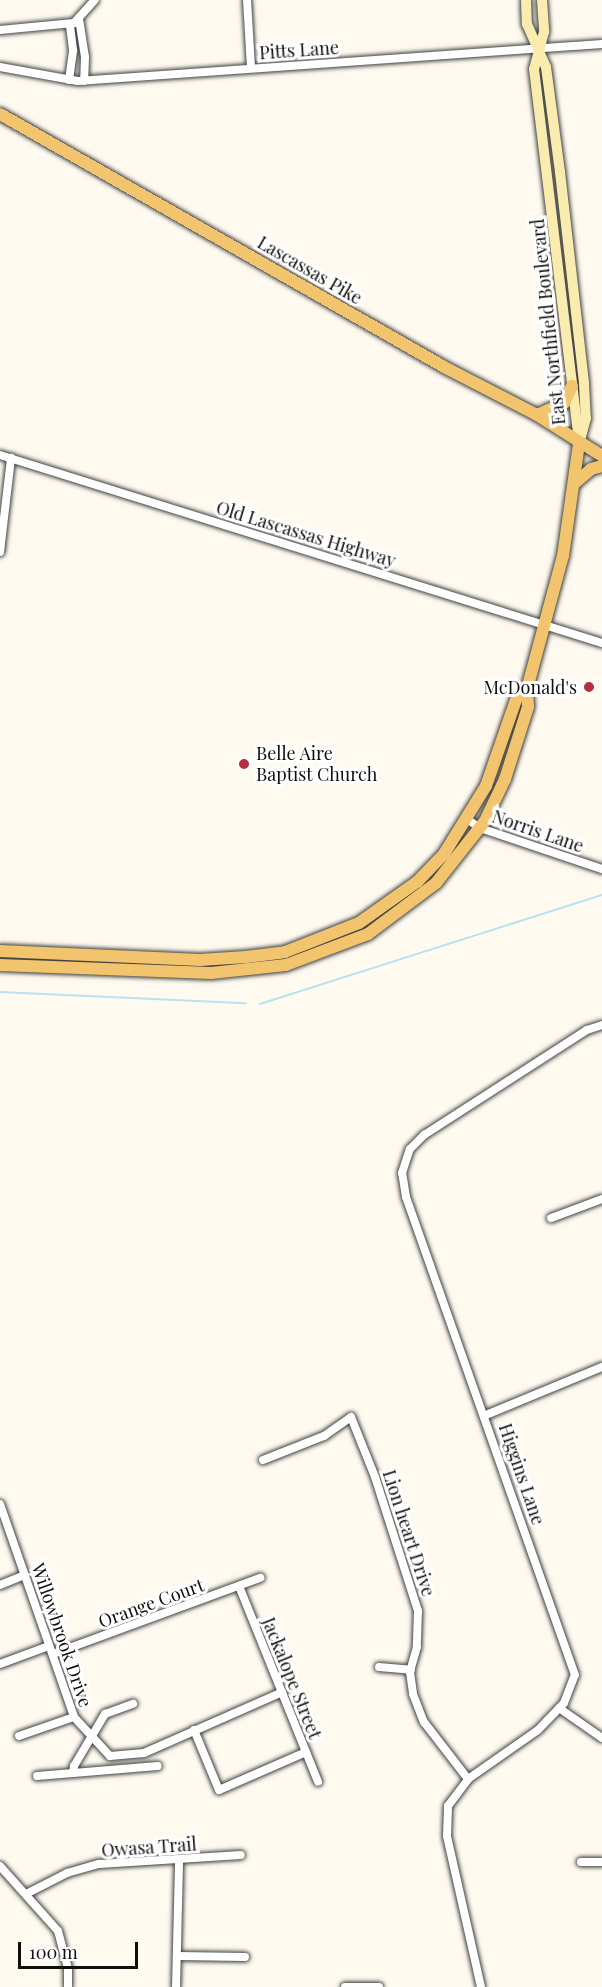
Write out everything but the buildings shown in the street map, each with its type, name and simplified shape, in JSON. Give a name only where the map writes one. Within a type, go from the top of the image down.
[{"type":"main road","name":"East Northfield Boulevard","points":[[526,0],[527,24],[546,67],[560,172],[584,384],[586,417],[579,444]]},
{"type":"main road","name":"East Northfield Boulevard","points":[[542,0],[544,32],[537,48],[534,69],[579,444]]},
{"type":"main road","name":"Lascassas Pike","points":[[0,114],[436,362],[537,415],[579,444],[602,456]]},
{"type":"main road","points":[[547,174],[560,172]]},
{"type":"main road","points":[[537,415],[564,403],[572,386]]},
{"type":"main road","points":[[0,965],[211,973],[286,965],[347,943],[404,910],[436,883],[480,828],[505,779],[528,707],[527,689],[563,556],[579,444]]},
{"type":"main road","points":[[575,483],[591,469],[602,466]]},
{"type":"main road","points":[[0,951],[200,960],[285,952],[359,923],[391,902],[444,854],[467,819],[497,758],[517,697],[527,689]]},
{"type":"street","points":[[0,30],[70,24],[79,19],[95,0]]},
{"type":"street","points":[[247,0],[251,68]]},
{"type":"street","points":[[79,19],[85,57],[84,81]]},
{"type":"street","points":[[69,80],[73,50],[70,24]]},
{"type":"street","name":"Pitts Lane","points":[[0,68],[84,81],[602,44]]},
{"type":"street","name":"Old Lascassas Highway","points":[[0,455],[602,643]]},
{"type":"street","points":[[0,552],[11,458]]},
{"type":"street","name":"Norris Lane","points":[[467,819],[480,828],[602,869]]},
{"type":"street","name":"Higgins Lane","points":[[481,1987],[446,1824],[448,1806],[468,1779],[538,1730],[559,1708],[575,1675],[486,1415],[406,1197],[402,1173],[410,1149],[424,1135],[587,1030],[602,1025]]},
{"type":"street","points":[[551,1218],[602,1199]]},
{"type":"street","points":[[486,1415],[602,1368]]},
{"type":"street","name":"Lion heart Drive","points":[[263,1460],[324,1436],[351,1417],[375,1477],[418,1611],[417,1647],[411,1670],[413,1694],[424,1722],[468,1779]]},
{"type":"street","name":"Willowbrook Drive","points":[[0,1505],[74,1717],[91,1737],[110,1756],[144,1752],[194,1730]]},
{"type":"street","points":[[0,1584],[25,1575]]},
{"type":"street","name":"Orange Court","points":[[53,1654],[260,1578]]},
{"type":"street","name":"Jackalope Street","points":[[239,1586],[318,1782]]},
{"type":"street","points":[[0,1664],[49,1646]]},
{"type":"street","points":[[379,1667],[411,1670]]},
{"type":"street","points":[[282,1692],[194,1730],[219,1790],[306,1752]]},
{"type":"street","points":[[74,1773],[105,1714],[133,1704]]},
{"type":"street","points":[[559,1708],[602,1738]]},
{"type":"street","points":[[19,1736],[74,1717]]},
{"type":"street","points":[[37,1776],[158,1766]]},
{"type":"street","name":"Owasa Trail","points":[[28,1893],[67,1873],[99,1864],[179,1861],[240,1855]]},
{"type":"street","points":[[176,1987],[179,1861]]},
{"type":"street","points":[[581,1862],[602,1862]]},
{"type":"street","points":[[0,1866],[28,1893],[58,1931],[68,1969],[68,1987]]},
{"type":"street","points":[[178,1956],[245,1958]]},
{"type":"street","points":[[345,1987],[379,1987]]},
{"type":"waterway","points":[[260,1004],[602,895]]},
{"type":"waterway","points":[[0,992],[246,1003]]},
{"type":"place","name":"McDonald's","points":[[589,687]]},
{"type":"place","name":"Belle Aire Baptist Church","points":[[244,764]]}]
